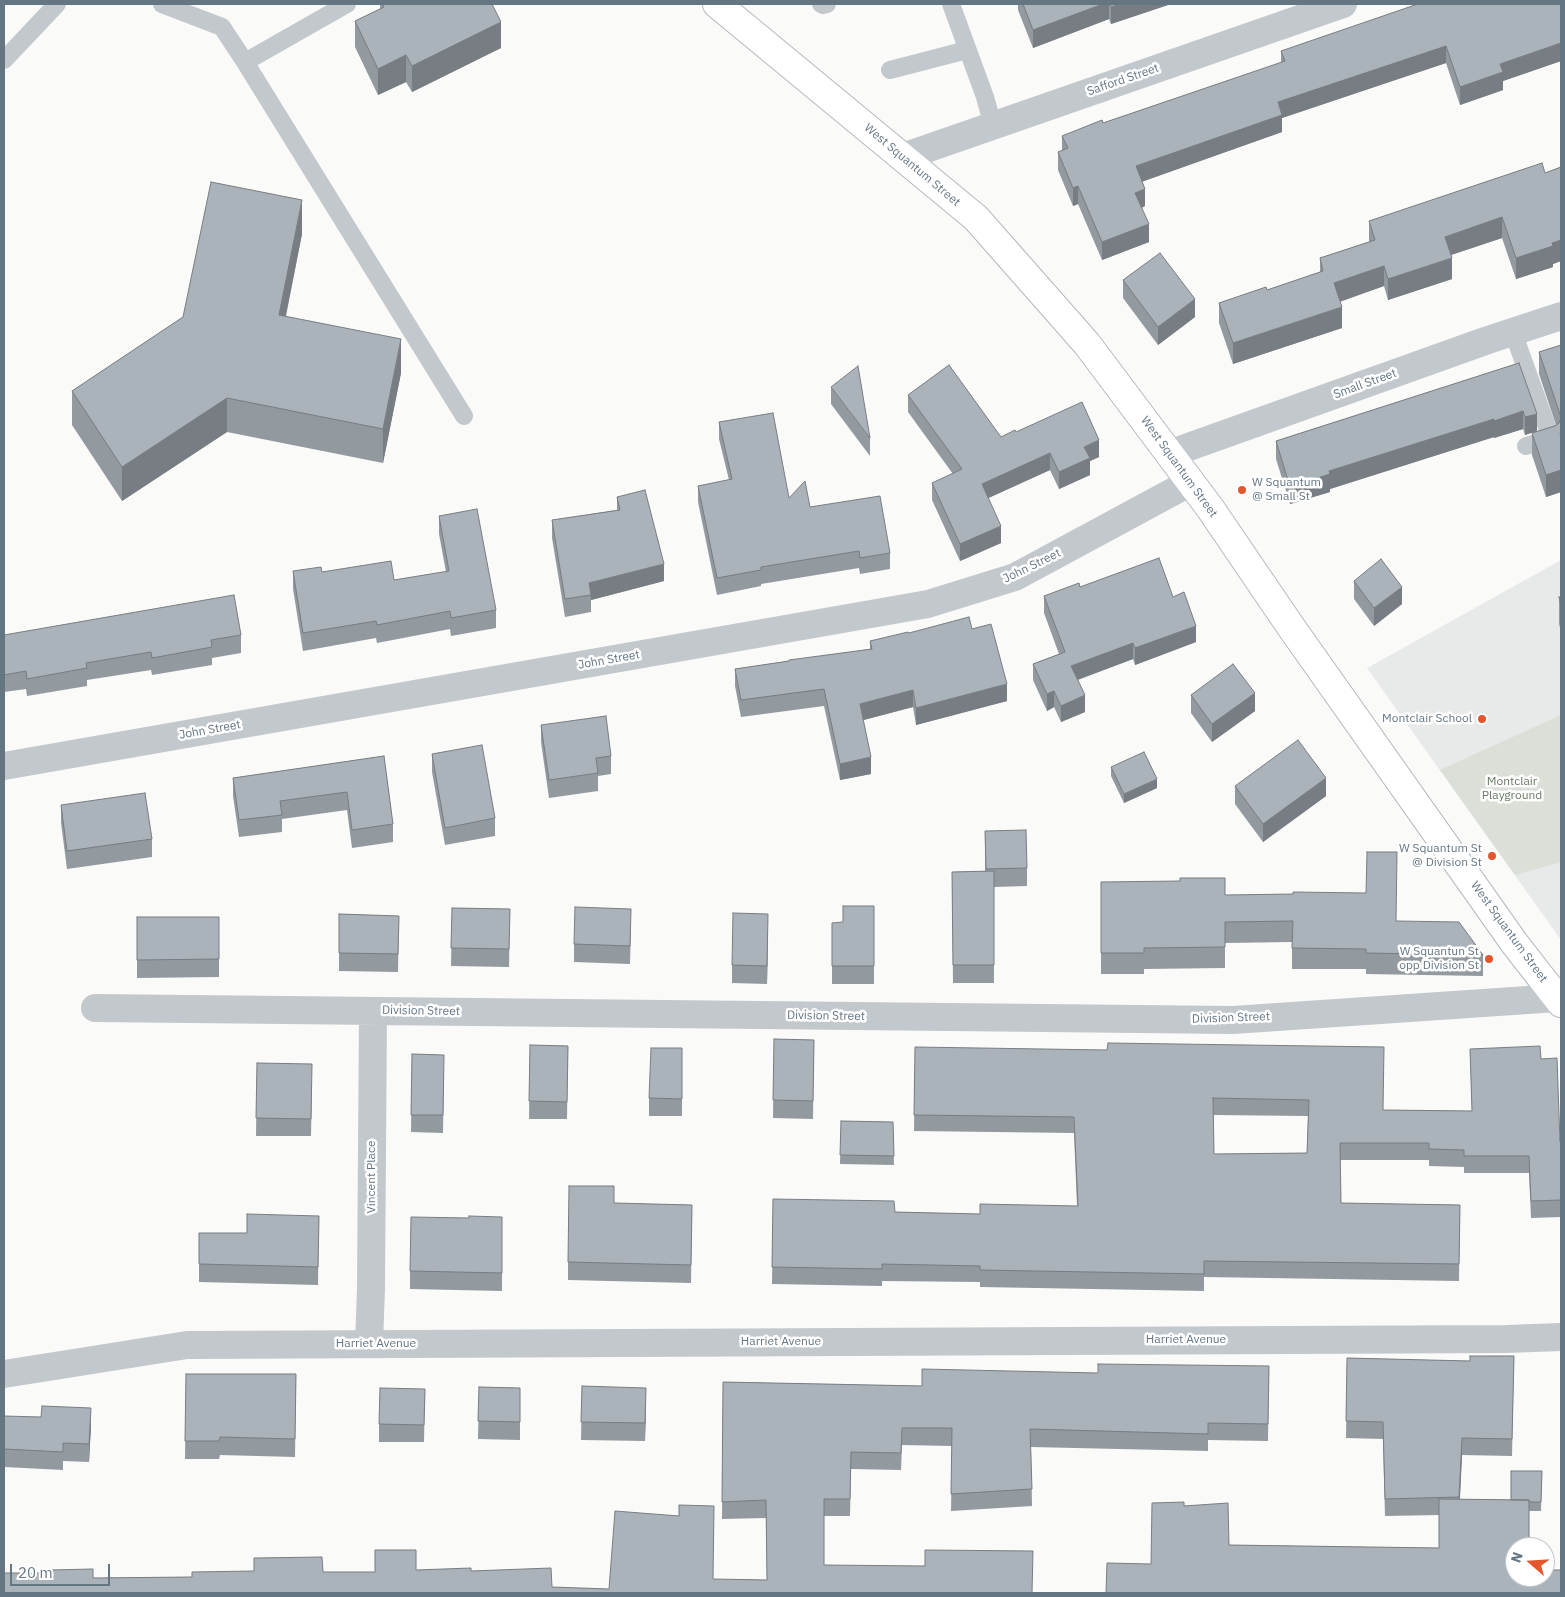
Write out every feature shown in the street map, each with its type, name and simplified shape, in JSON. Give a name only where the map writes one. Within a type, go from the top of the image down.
[{"type":"main road","name":"West Squantum Street","points":[[717,4],[976,218],[1087,344],[1190,482],[1510,936],[1559,1000]]},
{"type":"street","name":"Safford Street","points":[[903,157],[1343,4]]},
{"type":"street","name":"Small Street","points":[[1169,454],[1561,316]]},
{"type":"street","name":"John Street","points":[[4,766],[928,604],[1015,577],[1190,482]]},
{"type":"street","name":"Division Street","points":[[95,1008],[1233,1020],[1559,1000]]},
{"type":"street","name":"Vincent Place","points":[[369,1344],[373,1011]]},
{"type":"street","name":"Harriet Avenue","points":[[4,1374],[187,1345],[1476,1339],[1561,1337]]},
{"type":"lane","points":[[4,60],[57,4]]},
{"type":"lane","points":[[162,4],[222,27],[464,416]]},
{"type":"lane","points":[[245,62],[347,4]]},
{"type":"lane","points":[[821,4],[827,4]]},
{"type":"lane","points":[[951,4],[985,97],[993,126]]},
{"type":"lane","points":[[890,70],[967,50]]},
{"type":"lane","points":[[1513,332],[1551,438],[1526,446]]},
{"type":"shaded area","name":"Montclair School","points":[[1561,560],[1561,940],[1367,668]]},
{"type":"green space","name":"Montclair Playground","points":[[1561,715],[1561,862],[1515,875],[1440,770]]},
{"type":"building","points":[[382,4],[492,4],[501,22],[412,66],[406,55],[378,69],[355,21],[384,7]]},
{"type":"building","points":[[1023,4],[1103,4],[1033,30]]},
{"type":"building","points":[[1418,4],[1560,4],[1561,43],[1500,64],[1503,72],[1460,87],[1446,46],[1278,102],[1282,115],[1136,166],[1145,189],[1135,193],[1149,224],[1102,242],[1078,186],[1073,188],[1058,152],[1068,148],[1062,136],[1102,120],[1103,123],[1285,61],[1281,51]]},
{"type":"building","points":[[1542,163],[1545,173],[1561,167],[1561,240],[1552,243],[1553,246],[1516,258],[1502,217],[1445,237],[1452,258],[1388,279],[1384,266],[1334,283],[1342,307],[1233,343],[1219,303],[1266,287],[1267,290],[1323,271],[1320,258],[1375,240],[1369,221]]},
{"type":"building","points":[[211,182],[302,200],[279,315],[401,339],[383,429],[227,398],[122,467],[72,391],[183,317]]},
{"type":"building","points":[[1160,253],[1195,299],[1158,327],[1123,280]]},
{"type":"building","points":[[1561,345],[1561,417],[1539,352]]},
{"type":"building","points":[[1519,363],[1537,414],[1525,417],[1523,411],[1494,421],[1494,419],[1329,471],[1330,474],[1290,487],[1276,441]]},
{"type":"building","points":[[949,365],[1001,437],[1082,402],[1099,440],[1084,447],[1090,458],[1059,472],[1050,453],[982,484],[1001,526],[960,544],[932,483],[962,469],[908,395]]},
{"type":"building","points":[[858,366],[870,438],[831,387]]},
{"type":"building","points":[[773,413],[789,498],[805,481],[810,507],[880,496],[890,553],[860,558],[859,551],[761,567],[761,570],[717,578],[698,486],[732,479],[719,422]]},
{"type":"building","points":[[1561,418],[1561,470],[1546,475],[1532,433],[1555,426]]},
{"type":"building","points":[[645,490],[664,564],[589,583],[591,595],[565,599],[552,520],[620,510],[617,497]]},
{"type":"building","points":[[477,509],[496,610],[451,618],[450,611],[377,625],[376,621],[303,633],[293,571],[321,567],[322,572],[391,561],[394,580],[449,571],[439,516]]},
{"type":"building","points":[[1159,558],[1173,597],[1184,592],[1196,626],[1135,648],[1133,643],[1071,666],[1085,695],[1061,706],[1054,691],[1047,694],[1033,664],[1065,652],[1044,596],[1079,583],[1080,587]]},
{"type":"building","points":[[1381,559],[1402,587],[1374,608],[1354,581]]},
{"type":"building","points":[[234,595],[241,635],[211,640],[212,647],[152,658],[151,652],[86,663],[87,668],[27,679],[26,671],[4,675],[4,635]]},
{"type":"building","points":[[969,617],[972,629],[991,624],[1007,684],[916,708],[913,690],[860,704],[871,757],[840,764],[824,689],[741,700],[735,669],[872,649],[870,641]]},
{"type":"building","points":[[1233,664],[1255,693],[1212,724],[1191,695]]},
{"type":"building","points":[[606,716],[611,756],[596,758],[598,773],[549,780],[541,725]]},
{"type":"building","points":[[1298,740],[1326,778],[1263,824],[1235,786]]},
{"type":"building","points":[[482,745],[495,818],[445,828],[432,754]]},
{"type":"building","points":[[1144,752],[1157,779],[1124,794],[1111,767]]},
{"type":"building","points":[[384,756],[393,824],[352,830],[347,792],[280,801],[282,815],[239,820],[233,778]]},
{"type":"building","points":[[145,793],[152,839],[67,851],[61,805]]},
{"type":"building","points":[[1026,830],[1027,868],[986,869],[985,831]]},
{"type":"building","points":[[1367,852],[1397,852],[1396,921],[1459,922],[1483,955],[1366,953],[1366,949],[1292,948],[1293,921],[1225,922],[1225,947],[1144,948],[1144,953],[1101,953],[1101,882],[1180,881],[1180,878],[1225,878],[1225,895],[1293,894],[1293,892],[1366,893]]},
{"type":"building","points":[[994,871],[994,965],[953,965],[952,872]]},
{"type":"building","points":[[843,906],[874,906],[874,966],[832,966],[832,923],[843,922]]},
{"type":"building","points":[[575,907],[631,909],[630,946],[574,944]]},
{"type":"building","points":[[452,908],[510,909],[509,949],[451,948]]},
{"type":"building","points":[[733,913],[768,914],[767,966],[732,965]]},
{"type":"building","points":[[339,914],[399,916],[398,954],[339,953]]},
{"type":"building","points":[[137,917],[219,917],[219,959],[137,960]]},
{"type":"building","points":[[774,1039],[814,1040],[813,1101],[773,1100]]},
{"type":"building","points":[[1108,1043],[1384,1047],[1383,1110],[1472,1111],[1470,1049],[1540,1046],[1541,1059],[1557,1058],[1561,1142],[1561,1200],[1531,1201],[1529,1156],[1464,1156],[1464,1150],[1429,1149],[1429,1143],[1340,1143],[1341,1203],[1460,1205],[1459,1264],[1204,1261],[1204,1274],[980,1270],[980,1266],[882,1264],[882,1269],[772,1267],[773,1199],[894,1201],[895,1212],[980,1214],[980,1204],[1078,1206],[1074,1117],[914,1115],[915,1047],[1107,1050]],"holes":[[[1213,1098],[1309,1100],[1307,1153],[1214,1154]]]},
{"type":"building","points":[[530,1045],[568,1046],[567,1102],[529,1101]]},
{"type":"building","points":[[651,1048],[682,1048],[682,1099],[649,1098]]},
{"type":"building","points":[[412,1054],[444,1055],[443,1115],[411,1115]]},
{"type":"building","points":[[257,1063],[312,1064],[311,1119],[256,1118]]},
{"type":"building","points":[[841,1121],[893,1122],[894,1156],[840,1155]]},
{"type":"building","points":[[569,1186],[614,1186],[614,1203],[692,1205],[691,1265],[568,1262]]},
{"type":"building","points":[[247,1214],[319,1216],[318,1267],[199,1264],[199,1233],[247,1233]]},
{"type":"building","points":[[469,1216],[502,1217],[502,1273],[410,1271],[411,1217],[469,1218]]},
{"type":"building","points":[[1470,1356],[1514,1356],[1512,1439],[1462,1438],[1459,1497],[1385,1499],[1383,1422],[1346,1421],[1347,1358],[1470,1361]]},
{"type":"building","points":[[1098,1364],[1269,1366],[1268,1424],[1208,1423],[1208,1434],[1030,1429],[1032,1489],[951,1494],[952,1428],[902,1428],[901,1453],[851,1452],[850,1499],[824,1499],[824,1565],[925,1566],[925,1550],[1033,1551],[1032,1593],[4,1593],[4,1573],[50,1573],[50,1570],[93,1569],[93,1578],[192,1577],[192,1572],[254,1571],[254,1558],[322,1557],[323,1572],[375,1572],[375,1550],[416,1550],[416,1570],[471,1568],[471,1571],[551,1568],[552,1587],[609,1589],[615,1511],[679,1516],[679,1505],[714,1506],[713,1579],[767,1580],[766,1500],[722,1502],[723,1382],[922,1386],[922,1369],[1098,1373]]},
{"type":"building","points":[[186,1374],[296,1374],[295,1439],[220,1437],[219,1441],[185,1441]]},
{"type":"building","points":[[582,1386],[646,1388],[645,1423],[581,1422]]},
{"type":"building","points":[[479,1387],[520,1388],[520,1422],[478,1421]]},
{"type":"building","points":[[380,1388],[425,1389],[424,1425],[379,1424]]},
{"type":"building","points":[[42,1406],[91,1408],[89,1444],[63,1443],[63,1452],[4,1449],[4,1416],[41,1417]]},
{"type":"building","points":[[1511,1471],[1542,1471],[1541,1502],[1511,1500]]},
{"type":"building","points":[[1439,1499],[1529,1500],[1529,1537],[1505,1537],[1505,1587],[1555,1587],[1555,1570],[1561,1570],[1561,1593],[1106,1593],[1107,1563],[1151,1564],[1152,1503],[1184,1502],[1184,1506],[1228,1503],[1229,1545],[1439,1548]]},
{"type":"place","name":"W Squantum @ Small St","points":[[1242,490]]},
{"type":"place","name":"Montclair School","points":[[1482,719]]},
{"type":"place","name":"W Squantum St @ Division St","points":[[1492,856]]},
{"type":"place","name":"W Squantun St opp Division St","points":[[1489,959]]}]
